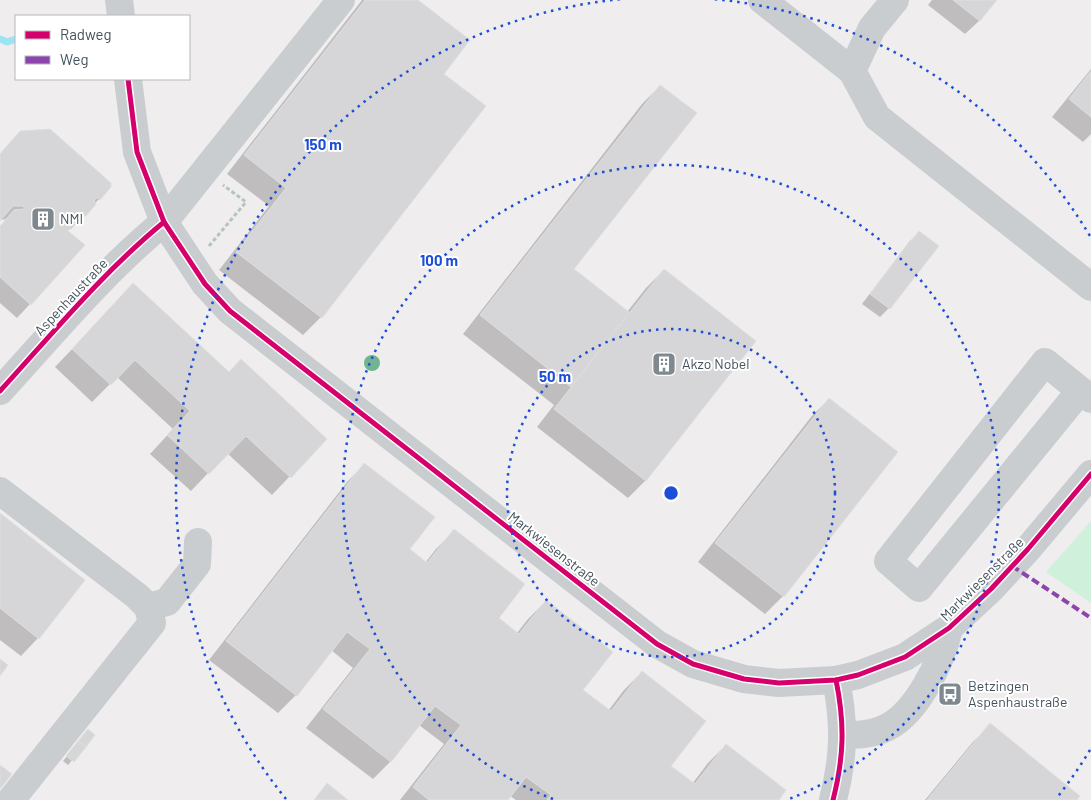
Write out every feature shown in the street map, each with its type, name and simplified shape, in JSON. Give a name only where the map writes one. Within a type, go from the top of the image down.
[{"type":"street","points":[[119,0],[121,15]]},
{"type":"street","name":"Aspenhaustraße","points":[[0,391],[104,277],[132,249],[164,222],[341,0]]},
{"type":"street","points":[[762,0],[852,71],[877,117],[1091,288]]},
{"type":"street","points":[[852,71],[872,28],[895,0]]},
{"type":"street","name":"Markwiesenstraße","points":[[128,80],[137,152],[164,222],[205,284],[230,311],[657,644],[693,664],[744,679],[779,683],[836,680],[858,675],[905,657],[949,628],[992,589],[1091,474]]},
{"type":"street","points":[[1045,362],[1085,395],[919,588],[888,561],[1045,362]]},
{"type":"street","points":[[0,491],[137,596],[148,607],[152,623],[11,800]]},
{"type":"street","points":[[148,607],[167,602],[197,564],[198,542]]},
{"type":"street","points":[[843,734],[860,735],[871,733],[883,730],[896,722],[922,692],[931,677],[940,661],[949,628]]},
{"type":"street","points":[[833,800],[843,734],[841,706],[836,680]]},
{"type":"path","points":[[193,266],[246,202],[204,171]]},
{"type":"green space","points":[[1091,521],[1091,603],[1046,572]]},
{"type":"building","points":[[365,0],[418,0],[470,40],[444,74],[486,106],[322,318],[236,252],[286,188],[244,155]]},
{"type":"building","points":[[953,0],[997,0],[980,21]]},
{"type":"building","points":[[1091,71],[1091,117],[1069,99]]},
{"type":"building","points":[[660,85],[697,113],[574,269],[629,312],[571,387],[480,315]]},
{"type":"building","name":"NMI","points":[[50,129],[111,183],[111,187],[100,200],[98,197],[94,201],[96,204],[86,216],[81,216],[68,231],[85,245],[31,305],[0,277],[0,226],[14,210],[24,209],[24,206],[13,206],[0,221],[0,154],[20,131]]},
{"type":"building","points":[[919,231],[939,246],[890,309],[870,294]]},
{"type":"building","name":"Akzo Nobel","points":[[664,269],[756,341],[646,481],[554,409]]},
{"type":"building","points":[[133,283],[229,372],[241,359],[327,439],[291,478],[246,436],[209,474],[167,435],[190,411],[135,360],[111,385],[72,349]]},
{"type":"building","points":[[829,398],[898,452],[784,597],[715,543]]},
{"type":"building","points":[[364,463],[435,517],[410,549],[427,563],[454,529],[525,584],[499,618],[519,634],[546,600],[613,652],[583,690],[611,711],[642,671],[706,721],[671,766],[695,784],[726,744],[786,790],[779,800],[547,800],[551,795],[526,777],[508,800],[429,800],[413,787],[461,725],[435,706],[391,762],[323,709],[370,649],[347,632],[297,696],[226,641]]},
{"type":"building","points":[[0,513],[85,580],[39,639],[0,608]]},
{"type":"building","points":[[0,659],[8,665],[0,676]]},
{"type":"building","points":[[950,686],[956,689],[950,700],[945,697]]},
{"type":"building","points":[[990,723],[1080,796],[1077,800],[927,800]]},
{"type":"building","points":[[88,729],[95,735],[86,747],[78,741]]},
{"type":"building","points":[[78,741],[86,747],[74,762],[66,756]]},
{"type":"building","points":[[0,765],[12,774],[0,789]]},
{"type":"building","points":[[327,783],[348,800],[314,800]]},
{"type":"waterway","points":[[0,39],[7,42],[15,39]]},
{"type":"marked path","points":[[1012,566],[1091,618]]},
{"type":"cycle path","points":[[128,80],[137,152],[164,222],[205,284],[230,311],[657,644],[693,664],[744,679],[779,683],[836,680],[858,675],[905,657],[949,628],[991,589],[1028,549],[1091,474]]},
{"type":"cycle path","points":[[0,391],[99,282],[164,222]]},
{"type":"cycle path","points":[[833,800],[837,784],[842,740],[841,711],[836,680]]},
{"type":"place","name":"NMI","points":[[43,219]]},
{"type":"place","name":"Akzo Nobel","points":[[664,364]]},
{"type":"place","name":"Betzingen Aspenhaustraße","points":[[950,694]]}]
